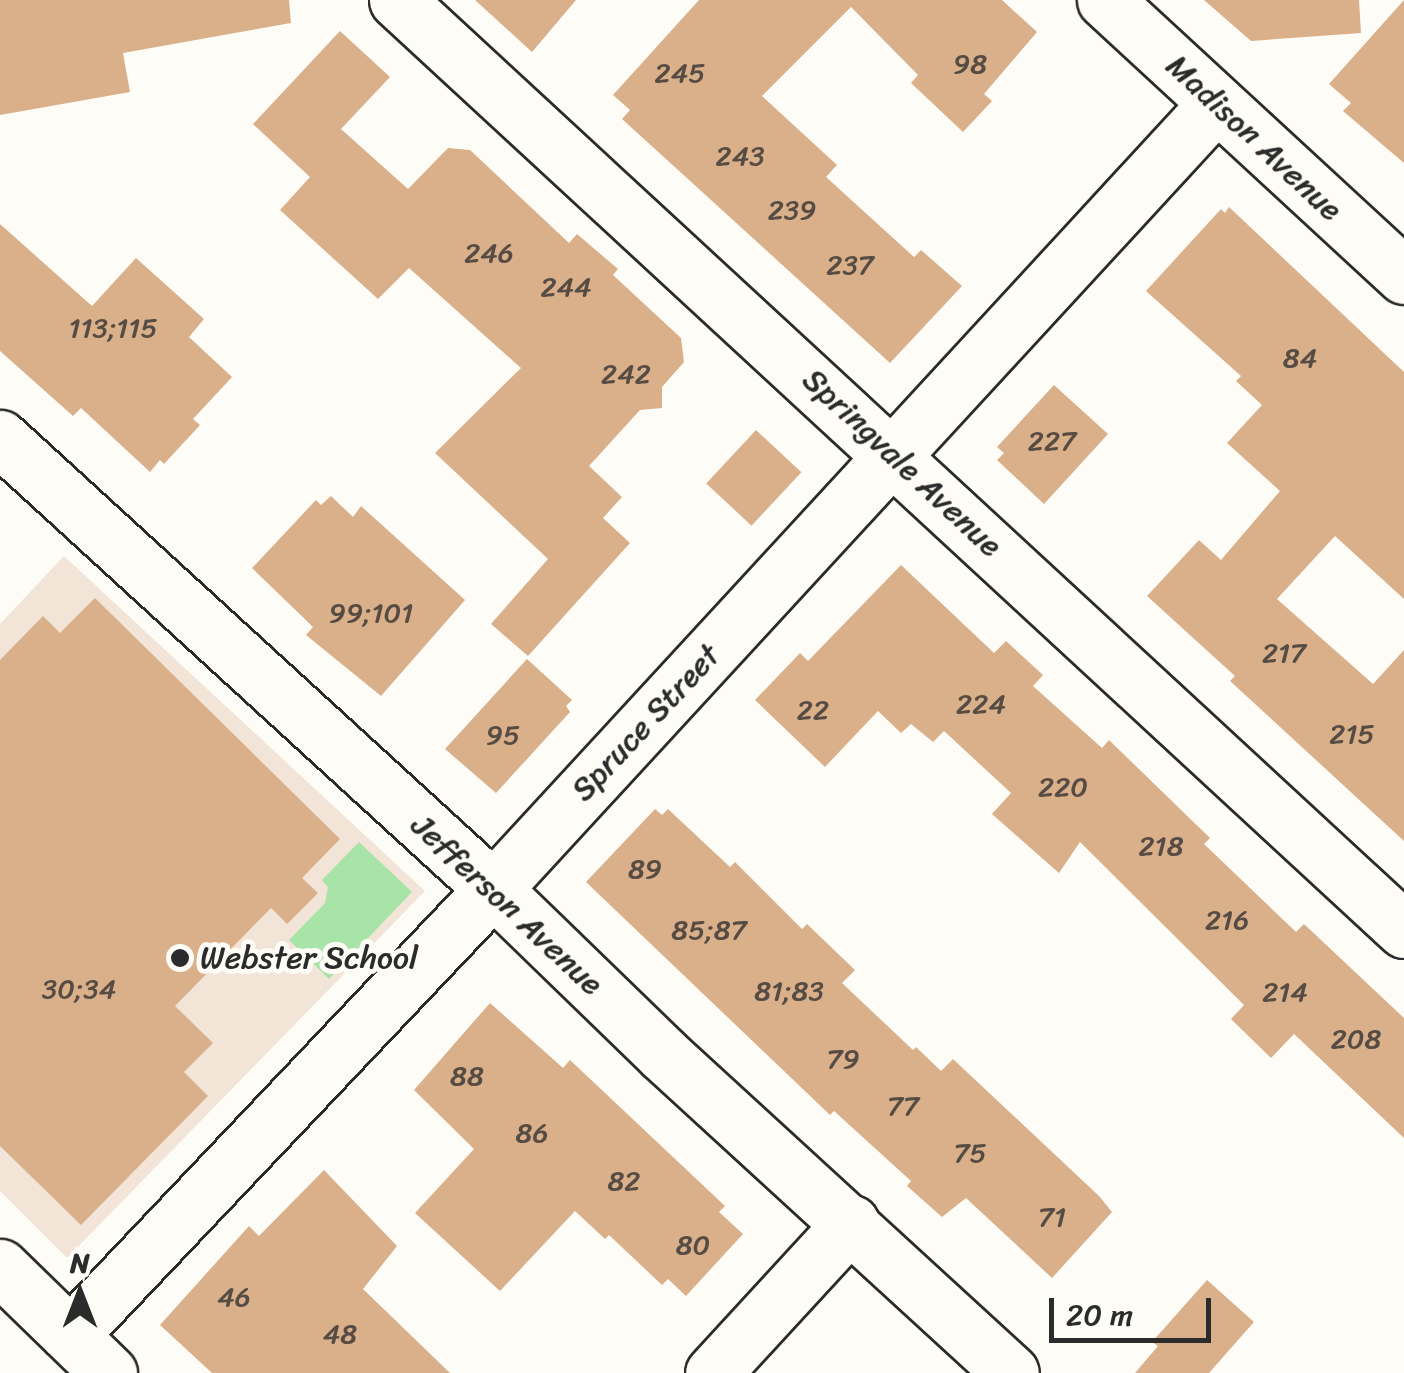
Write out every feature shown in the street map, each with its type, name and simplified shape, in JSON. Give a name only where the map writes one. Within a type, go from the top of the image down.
[{"type":"street","name":"Springvale Avenue","points":[[398,0],[1404,930]]},
{"type":"street","name":"Madison Avenue","points":[[1105,0],[1404,276]]},
{"type":"street","name":"Spruce Street","points":[[70,1335],[494,889],[1216,104]]},
{"type":"street","name":"Jefferson Avenue","points":[[0,438],[494,889],[662,1053],[1012,1373]]},
{"type":"street","points":[[714,1373],[851,1223]]},
{"type":"street","points":[[0,1267],[109,1373]]},
{"type":"shaded area","name":"Webster School","points":[[64,556],[425,891],[67,1258],[0,1191],[0,624]]},
{"type":"green space","points":[[359,842],[412,892],[329,979],[289,940],[325,903],[328,887],[322,880]]},
{"type":"building","points":[[0,0],[289,0],[291,23],[123,53],[130,92],[0,115]]},
{"type":"building","points":[[475,0],[576,0],[532,52]]},
{"type":"building","points":[[699,0],[1002,0],[1037,32],[984,94],[992,101],[963,132],[911,83],[918,75],[851,7],[762,96],[837,165],[826,177],[914,257],[921,250],[962,286],[890,363],[622,119],[630,110],[613,95]]},
{"type":"building","points":[[1204,0],[1359,0],[1361,33],[1251,41]]},
{"type":"building","points":[[1404,0],[1404,163],[1343,111],[1351,103],[1329,84]]},
{"type":"building","points":[[340,31],[390,77],[341,129],[408,189],[448,148],[470,150],[569,243],[577,234],[618,269],[613,275],[681,338],[684,362],[662,387],[662,408],[640,410],[589,466],[622,497],[603,518],[630,543],[528,656],[491,624],[548,559],[435,453],[521,368],[409,268],[378,299],[280,210],[310,177],[253,124]]},
{"type":"building","points":[[1229,207],[1404,372],[1404,599],[1335,536],[1277,599],[1373,684],[1404,650],[1404,841],[1230,681],[1235,676],[1147,596],[1199,540],[1221,560],[1280,491],[1227,443],[1262,405],[1236,381],[1241,376],[1146,291],[1221,209],[1225,213]]},
{"type":"building","points":[[0,224],[92,306],[136,258],[204,319],[189,337],[232,377],[193,419],[200,425],[164,464],[160,460],[150,472],[81,408],[73,416],[0,351]]},
{"type":"building","points":[[1054,385],[1108,434],[1044,504],[997,460],[1004,453],[997,447]]},
{"type":"building","points":[[756,430],[801,472],[752,526],[706,483]]},
{"type":"building","points":[[331,496],[353,517],[361,506],[465,600],[381,696],[306,635],[313,627],[252,568],[316,500],[321,505]]},
{"type":"building","points":[[901,565],[994,653],[1006,641],[1043,675],[1033,686],[1102,748],[1109,740],[1210,838],[1204,844],[1296,932],[1304,924],[1404,1018],[1404,1138],[1294,1034],[1271,1058],[1231,1019],[1244,1005],[1080,842],[1059,873],[992,814],[1011,793],[944,731],[933,742],[911,724],[901,733],[878,711],[825,767],[755,700],[800,653],[808,661]]},
{"type":"building","name":"Webster School","points":[[95,598],[340,839],[302,878],[318,893],[287,924],[271,908],[175,1006],[213,1043],[184,1072],[208,1096],[81,1225],[0,1146],[0,660],[43,616],[60,633]]},
{"type":"building","points":[[527,659],[572,700],[566,706],[570,712],[496,793],[445,749]]},
{"type":"building","points":[[655,809],[662,815],[668,809],[730,867],[735,862],[802,929],[807,924],[855,970],[842,983],[913,1050],[916,1047],[941,1071],[953,1059],[1099,1196],[1112,1212],[1052,1278],[966,1198],[942,1217],[907,1186],[911,1181],[834,1111],[830,1115],[586,882]]},
{"type":"building","points":[[490,1003],[563,1068],[570,1060],[725,1206],[719,1212],[743,1234],[686,1296],[668,1279],[662,1285],[609,1235],[605,1239],[575,1211],[500,1291],[415,1213],[474,1149],[414,1090]]},
{"type":"building","points":[[324,1170],[397,1246],[363,1289],[450,1373],[212,1373],[160,1325],[249,1226],[259,1236]]},
{"type":"building","points":[[1207,1280],[1254,1322],[1209,1373],[1135,1373],[1158,1346],[1152,1342]]},
{"type":"place","name":"Webster School","points":[[180,958]]}]
